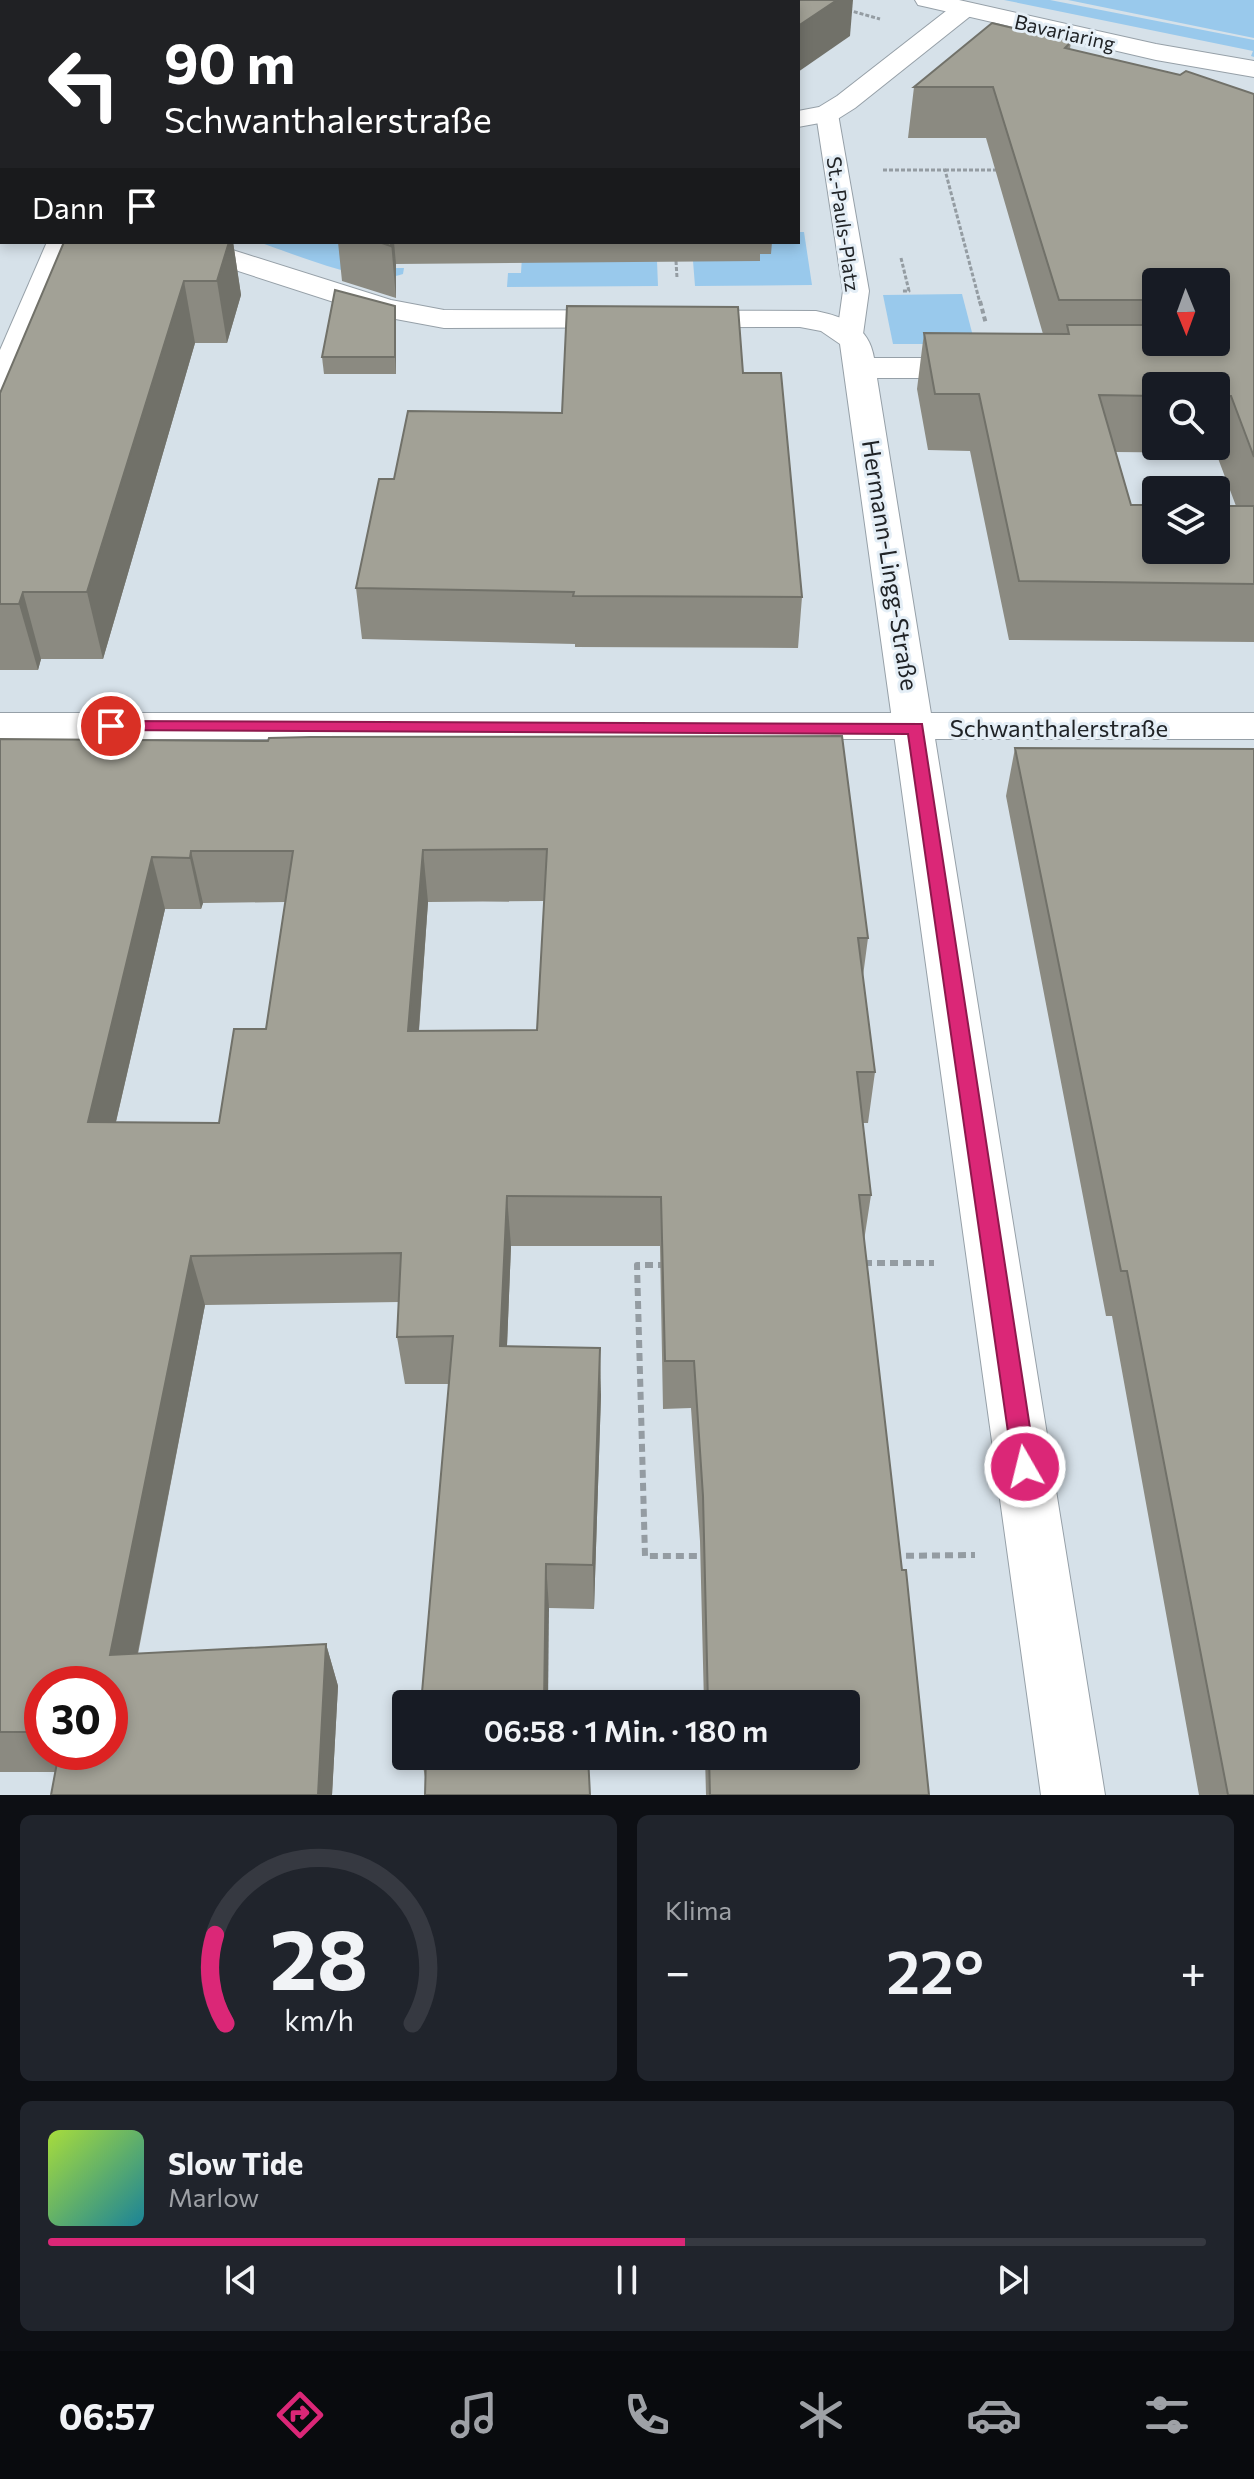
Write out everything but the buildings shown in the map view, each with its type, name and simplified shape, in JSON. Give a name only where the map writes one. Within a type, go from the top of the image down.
[{"type":"street","name":"Bavariaring","points":[[927,0],[1156,52],[1254,69]]},
{"type":"street","points":[[800,119],[827,114],[964,9]]},
{"type":"street","name":"Bavariaring","points":[[1156,52],[1254,86]]},
{"type":"street","name":"St.-Pauls-Platz","points":[[827,114],[856,291],[850,334]]},
{"type":"street","points":[[0,387],[61,244]]},
{"type":"street","points":[[183,244],[385,308],[444,319],[800,318],[821,320],[850,334]]},
{"type":"street","name":"Hermann-Lingg-Straße","points":[[850,334],[856,344],[861,368],[916,728],[1073,1795]]},
{"type":"street","points":[[861,368],[1005,368]]},
{"type":"street","name":"Schwanthalerstraße","points":[[0,726],[1254,726]]},
{"type":"path","points":[[839,7],[934,32]]},
{"type":"path","points":[[882,170],[996,170]]},
{"type":"path","points":[[945,170],[1005,368]]},
{"type":"path","points":[[855,1263],[995,1262]]},
{"type":"path","points":[[669,1265],[637,1265],[645,1556],[708,1556]]},
{"type":"path","points":[[881,1556],[1038,1555]]},
{"type":"shaded area","points":[[1004,0],[1050,0],[1254,40],[1254,57],[1251,56],[1253,51]]},
{"type":"shaded area","points":[[1068,0],[1254,0],[1254,38]]},
{"type":"shaded area","points":[[800,232],[804,232],[812,285],[695,286],[693,261],[759,261],[758,244],[800,244]]},
{"type":"shaded area","points":[[264,244],[353,244],[385,268],[404,268],[403,274],[371,276]]},
{"type":"shaded area","points":[[522,256],[657,261],[658,286],[507,287],[508,273],[521,273]]},
{"type":"shaded area","points":[[962,294],[975,344],[893,344],[883,295]]},
{"type":"route","points":[[111,726],[916,728],[1025,1467]]}]
